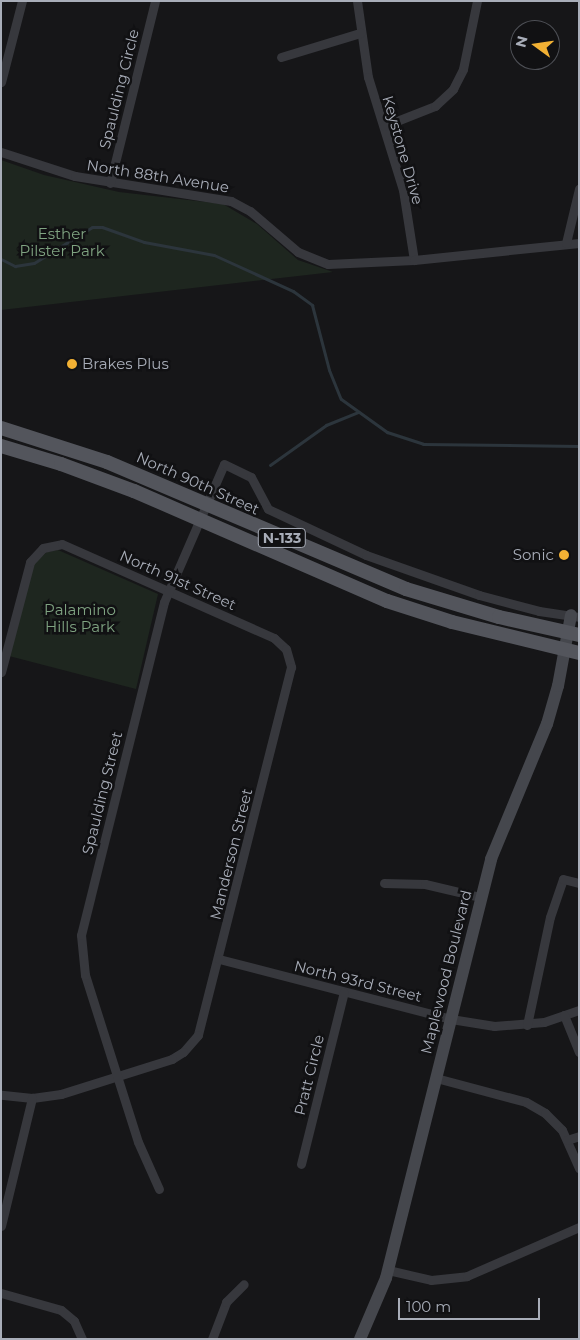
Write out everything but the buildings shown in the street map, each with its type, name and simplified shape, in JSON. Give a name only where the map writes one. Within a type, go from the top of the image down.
[{"type":"main road","name":"North 90th Street","points":[[1,428],[107,462],[206,503],[329,559],[406,589],[480,612],[573,634]]},
{"type":"main road","name":"N-133","points":[[1,446],[97,476],[394,603],[452,622],[579,653]]},
{"type":"street","points":[[1,82],[22,1]]},
{"type":"street","name":"Spaulding Circle","points":[[110,183],[155,1]]},
{"type":"street","name":"Keystone Drive","points":[[357,1],[360,33],[368,77],[403,190],[414,260]]},
{"type":"street","points":[[384,126],[435,106],[453,89],[463,69],[477,1]]},
{"type":"street","points":[[281,57],[360,33]]},
{"type":"street","name":"North 88th Avenue","points":[[1,152],[45,168],[110,183],[230,201],[250,211],[298,252],[328,264],[414,260]]},
{"type":"street","points":[[566,243],[579,189]]},
{"type":"street","points":[[414,260],[579,243]]},
{"type":"street","name":"Spaulding Street","points":[[159,1189],[138,1142],[85,975],[81,935],[168,590],[224,464],[251,477],[268,508],[366,555],[461,590],[539,611],[575,616]]},
{"type":"street","name":"North 91st Street","points":[[1,672],[27,569],[33,557],[46,547],[70,546],[274,638],[290,658]]},
{"type":"street","name":"Maplewood Boulevard","points":[[360,1339],[388,1270],[480,897],[504,821],[547,724],[564,650],[573,634],[575,616]]},
{"type":"street","name":"Manderson Street","points":[[117,1076],[172,1059],[183,1052],[203,1024],[290,675],[290,658]]},
{"type":"street","points":[[526,1025],[550,917],[563,879],[579,883]]},
{"type":"street","points":[[384,882],[425,884],[480,897]]},
{"type":"street","name":"North 93rd Street","points":[[220,959],[451,1019],[494,1026],[526,1025],[579,1010]]},
{"type":"street","name":"Pratt Circle","points":[[301,1164],[344,992]]},
{"type":"street","points":[[564,1015],[579,1052]]},
{"type":"street","points":[[1,1095],[32,1098],[61,1094],[117,1076]]},
{"type":"street","points":[[436,1078],[532,1105],[554,1120],[567,1140],[579,1168]]},
{"type":"street","points":[[1,1226],[32,1098]]},
{"type":"street","points":[[567,1140],[579,1136]]},
{"type":"street","points":[[388,1270],[431,1280],[466,1276],[579,1227]]},
{"type":"street","points":[[212,1339],[226,1302],[244,1284]]},
{"type":"street","points":[[1,1293],[54,1306],[74,1321],[82,1339]]},
{"type":"green space","name":"Esther Pilster Park","points":[[1,160],[44,175],[119,192],[223,204],[257,224],[298,260],[333,272],[1,310]]},
{"type":"green space","name":"Palamino Hills Park","points":[[58,550],[158,594],[136,689],[9,656],[33,564],[47,552]]},
{"type":"waterway","points":[[1,259],[15,266],[34,263],[92,227],[102,227],[144,242],[214,255],[293,291],[312,305],[329,370],[341,399],[387,432],[423,444],[579,446]]},
{"type":"waterway","points":[[270,465],[326,425],[359,412]]},
{"type":"place","name":"Brakes Plus","points":[[72,364]]},
{"type":"place","name":"Sonic","points":[[564,555]]}]
